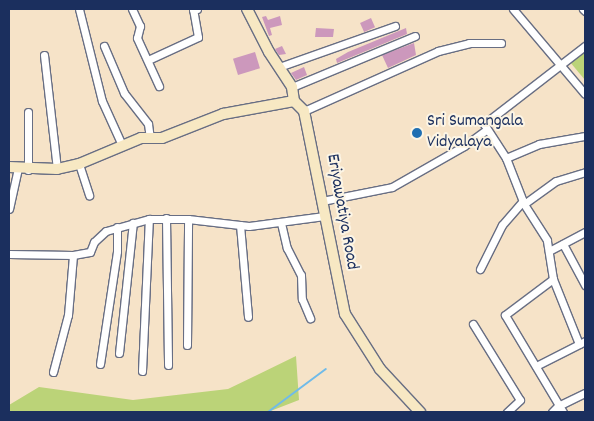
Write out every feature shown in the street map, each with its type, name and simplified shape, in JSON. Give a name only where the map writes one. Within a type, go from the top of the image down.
[{"type":"street","points":[[79,9],[102,101],[122,145]]},
{"type":"street","points":[[132,9],[140,26],[137,38],[159,86]]},
{"type":"street","points":[[148,60],[198,37],[193,9]]},
{"type":"street","points":[[247,9],[292,87],[294,101],[304,111],[438,51],[469,44],[501,43]]},
{"type":"street","points":[[512,9],[585,94]]},
{"type":"street","points":[[279,67],[395,26]]},
{"type":"street","points":[[292,87],[415,36]]},
{"type":"street","points":[[104,46],[124,93],[148,124],[150,138]]},
{"type":"street","points":[[536,366],[582,342],[553,279],[547,240],[523,203],[506,158],[486,130],[487,120],[562,67],[585,46]]},
{"type":"street","points":[[44,54],[57,169]]},
{"type":"street","points":[[18,168],[57,169],[79,164],[122,145],[150,138],[162,138],[242,109],[294,101]]},
{"type":"street","name":"Eriyawatiya Road","points":[[304,111],[345,314],[380,369],[420,412]]},
{"type":"street","points":[[9,208],[28,112]]},
{"type":"street","points":[[322,201],[392,187],[464,146],[486,130]]},
{"type":"street","points":[[506,158],[539,144],[585,136]]},
{"type":"street","points":[[79,164],[88,195]]},
{"type":"street","points":[[480,269],[502,226],[523,203],[556,181],[585,172]]},
{"type":"street","points":[[9,254],[73,255],[90,252],[94,242],[106,231],[149,219],[188,218],[240,225],[280,224],[324,216]]},
{"type":"street","points":[[166,218],[168,365]]},
{"type":"street","points":[[186,344],[188,218]]},
{"type":"street","points":[[142,371],[149,219]]},
{"type":"street","points":[[119,353],[133,223]]},
{"type":"street","points":[[280,224],[287,248],[301,275],[302,299],[310,318]]},
{"type":"street","points":[[240,225],[248,317]]},
{"type":"street","points":[[100,364],[117,251],[117,227]]},
{"type":"street","points":[[549,251],[585,232]]},
{"type":"street","points":[[563,244],[585,285]]},
{"type":"street","points":[[53,372],[68,315],[73,255]]},
{"type":"street","points":[[553,279],[505,315],[563,412]]},
{"type":"street","points":[[473,324],[520,400],[507,412]]},
{"type":"street","points":[[552,412],[558,406],[585,393]]},
{"type":"green space","points":[[585,49],[585,80],[570,62]]},
{"type":"green space","points":[[296,356],[299,400],[268,412],[9,412],[9,405],[39,387],[133,400],[228,389]]},
{"type":"building","points":[[266,16],[268,20],[280,16],[282,25],[270,28],[272,35],[269,36],[262,17]]},
{"type":"building","points":[[371,18],[375,27],[364,32],[360,23]]},
{"type":"building","points":[[316,28],[334,29],[333,37],[315,37]]},
{"type":"building","points":[[406,28],[407,34],[337,63],[336,59],[348,52]]},
{"type":"building","points":[[414,43],[416,55],[388,68],[382,55]]},
{"type":"building","points":[[282,46],[286,54],[279,55],[275,49]]},
{"type":"building","points":[[255,52],[260,68],[238,75],[233,59]]},
{"type":"building","points":[[304,67],[307,75],[296,80],[291,73]]},
{"type":"waterway","points":[[268,412],[326,369]]},
{"type":"place","name":"Sri Sumangala Vidyalaya","points":[[417,133]]}]
